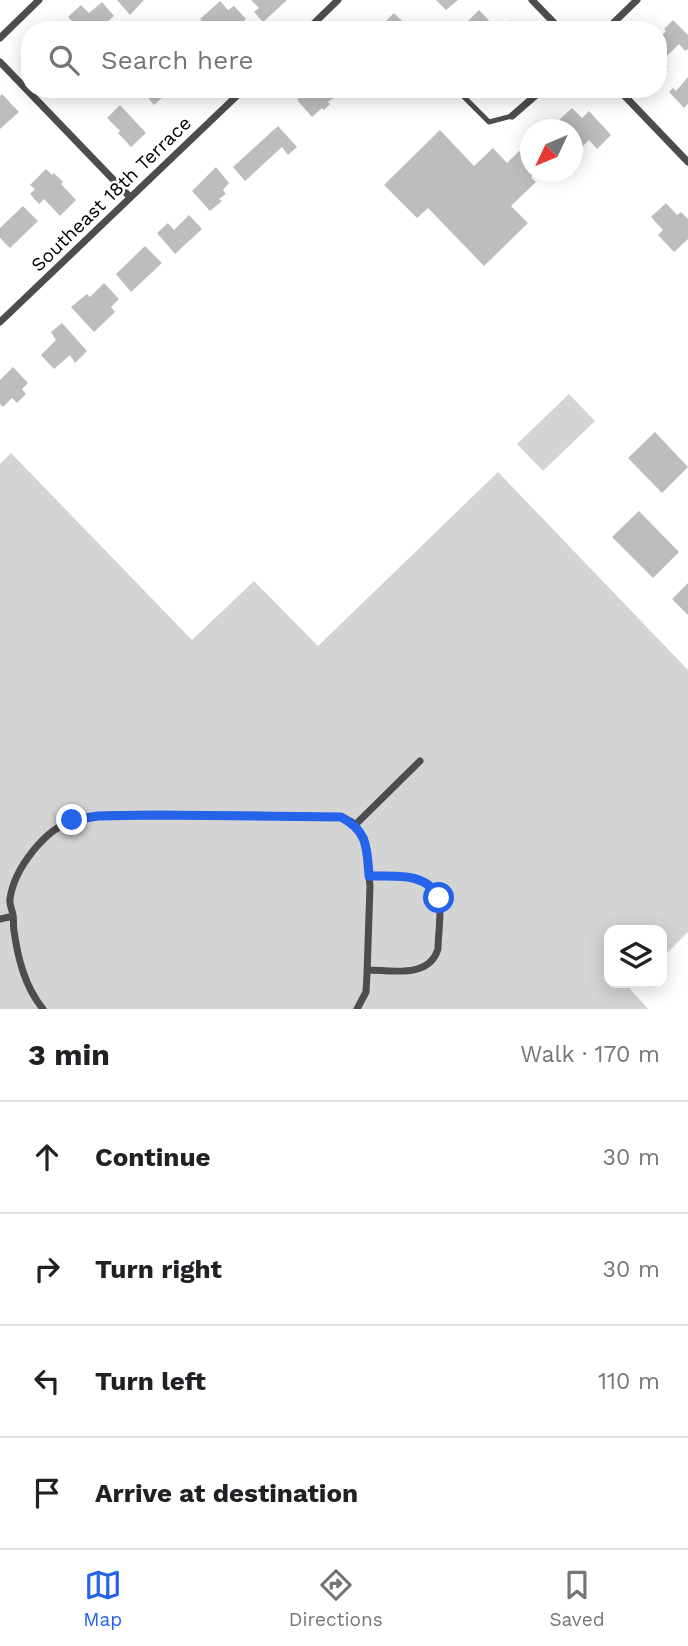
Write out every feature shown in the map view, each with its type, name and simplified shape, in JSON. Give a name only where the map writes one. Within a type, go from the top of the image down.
[{"type":"street","points":[[0,37],[39,0]]},
{"type":"street","points":[[316,21],[338,0]]},
{"type":"street","points":[[532,0],[552,21]]},
{"type":"street","points":[[615,21],[637,0]]},
{"type":"street","points":[[0,62],[21,84]]},
{"type":"street","points":[[35,98],[130,197]]},
{"type":"street","name":"Southeast 18th Terrace","points":[[0,322],[234,98]]},
{"type":"street","points":[[512,116],[533,98]]},
{"type":"street","points":[[627,98],[688,162]]},
{"type":"street","points":[[355,825],[420,761]]},
{"type":"street","points":[[43,1009],[28,987],[23,972],[10,901],[19,873],[31,852],[52,832],[72,820],[98,816],[295,815],[341,817],[355,825],[364,838],[369,876],[367,970],[366,992],[357,1009]]},
{"type":"street","points":[[367,970],[417,970],[428,965],[438,949],[440,905],[436,893],[424,881],[369,876]]},
{"type":"street","points":[[0,919],[13,916]]},
{"type":"lane","points":[[465,98],[489,122],[512,116]]},
{"type":"shaded area","points":[[569,394],[595,421],[543,471],[517,444]]},
{"type":"shaded area","points":[[11,453],[192,640],[254,581],[318,646],[498,472],[688,670],[688,932],[667,953],[667,925],[604,925],[604,988],[631,988],[648,1009],[0,1009],[0,464]]},
{"type":"building","points":[[117,0],[144,0],[130,15]]},
{"type":"building","points":[[251,0],[287,0],[264,21],[254,12],[259,8]]},
{"type":"building","points":[[436,0],[458,0],[446,10]]},
{"type":"building","points":[[220,1],[228,10],[234,6],[246,19],[202,21],[200,19]]},
{"type":"building","points":[[102,2],[114,16],[108,21],[72,21],[68,17],[81,5],[89,13]]},
{"type":"building","points":[[479,10],[489,21],[468,21]]},
{"type":"building","points":[[394,13],[402,21],[386,21]]},
{"type":"building","points":[[673,20],[688,35],[688,49],[685,51],[679,44],[667,56],[667,26]]},
{"type":"building","points":[[688,77],[688,104],[684,108],[669,92],[673,88],[676,91]]},
{"type":"building","points":[[2,94],[19,112],[0,129],[0,96]]},
{"type":"building","points":[[148,98],[162,98],[154,105]]},
{"type":"building","points":[[333,98],[324,110],[322,108],[312,117],[297,100]]},
{"type":"building","points":[[120,105],[146,133],[131,147],[107,118]]},
{"type":"building","points":[[572,108],[582,118],[589,111],[611,135],[597,149],[589,140],[583,146],[583,119],[560,119]]},
{"type":"building","points":[[278,126],[297,147],[288,155],[282,147],[245,181],[233,167]]},
{"type":"building","points":[[440,130],[474,166],[493,148],[507,163],[519,151],[520,182],[536,182],[511,206],[528,223],[484,266],[428,208],[417,218],[384,185]]},
{"type":"building","points":[[216,167],[229,183],[223,190],[226,194],[219,199],[222,201],[210,211],[192,191]]},
{"type":"building","points":[[46,169],[63,182],[61,184],[76,200],[60,216],[44,199],[39,204],[30,194],[35,189],[30,185]]},
{"type":"building","points":[[666,203],[677,215],[681,212],[688,219],[688,239],[674,252],[658,235],[663,230],[651,217]]},
{"type":"building","points":[[23,206],[38,221],[10,248],[0,238],[0,228]]},
{"type":"building","points":[[189,215],[202,229],[175,254],[157,233],[168,223],[174,230]]},
{"type":"building","points":[[145,246],[162,263],[131,292],[116,274]]},
{"type":"building","points":[[104,283],[119,299],[111,307],[115,312],[94,332],[71,307],[87,294],[90,297]]},
{"type":"building","points":[[62,323],[87,351],[75,363],[70,355],[54,369],[41,355],[56,340],[51,332]]},
{"type":"building","points":[[13,367],[28,383],[22,389],[26,394],[17,403],[12,398],[3,407],[0,404],[0,380]]},
{"type":"building","points":[[655,432],[688,467],[662,493],[628,458]]},
{"type":"building","points":[[639,511],[679,552],[653,578],[612,537]]},
{"type":"building","points":[[688,583],[688,615],[672,599]]},
{"type":"route","points":[[72,820],[98,816],[154,815],[341,817],[352,822],[364,838],[369,876],[418,879],[433,888],[439,898]]}]
